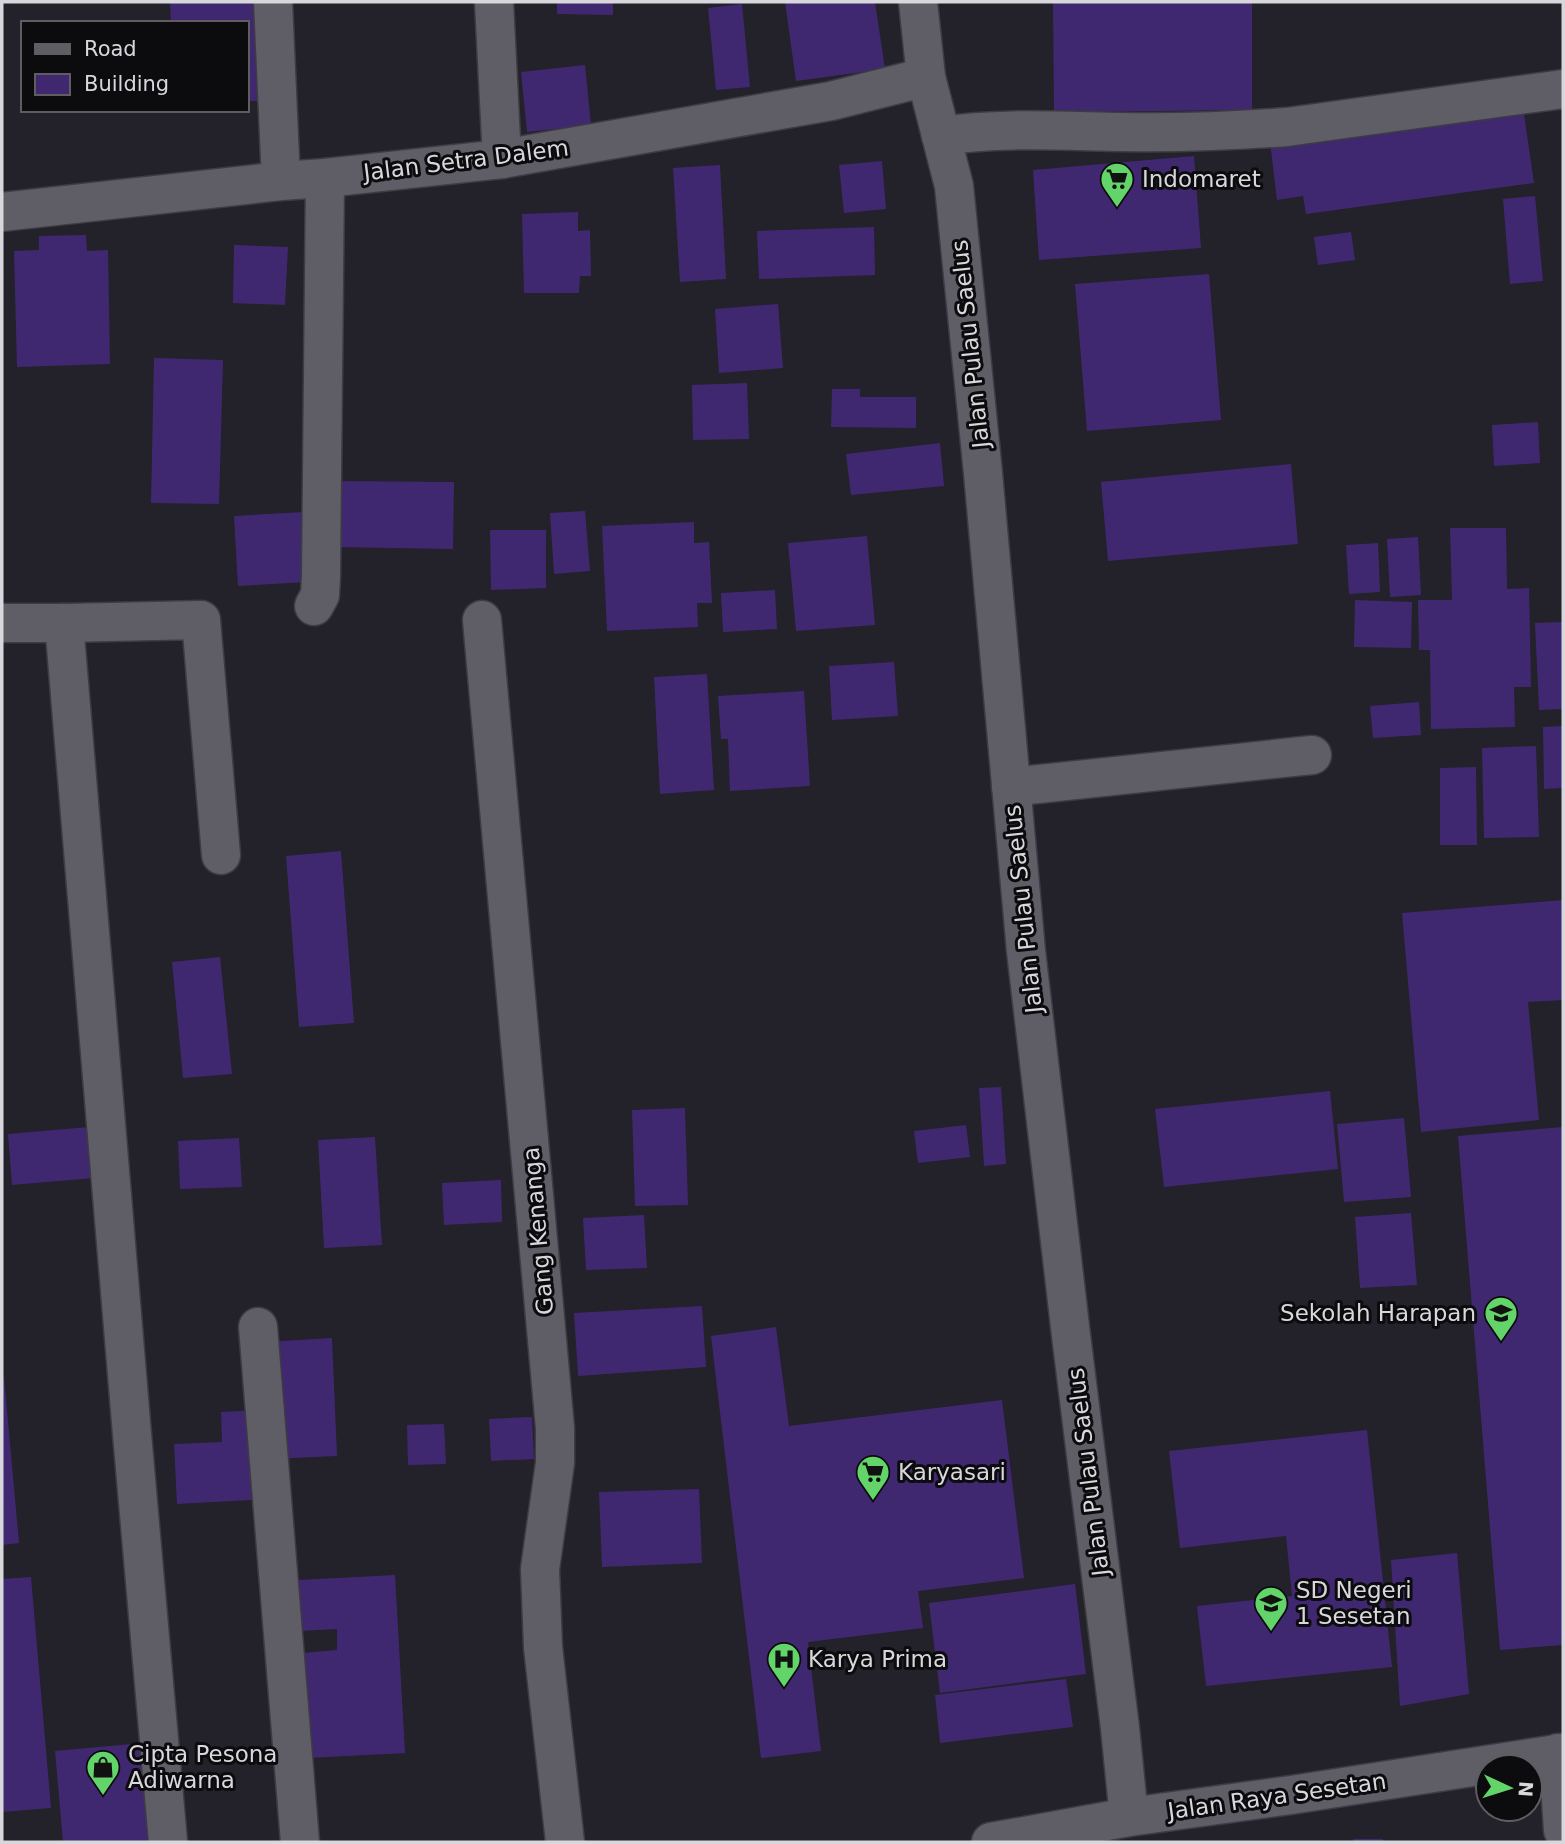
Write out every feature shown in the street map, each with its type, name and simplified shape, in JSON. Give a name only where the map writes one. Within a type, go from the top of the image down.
[{"type":"street","points":[[274,2],[281,181]]},
{"type":"street","points":[[494,2],[502,159]]},
{"type":"street","name":"Jalan Pulau Saelus","points":[[918,2],[926,77],[954,186],[1026,951],[1129,1817]]},
{"type":"street","name":"Jalan Setra Dalem","points":[[2,212],[502,159],[831,101],[926,77]]},
{"type":"street","points":[[941,136],[1019,129],[1241,131],[1563,89]]},
{"type":"street","points":[[314,606],[320,595],[321,576],[325,178]]},
{"type":"street","points":[[2,623],[201,620],[221,855]]},
{"type":"street","name":"Gang Kenanga","points":[[482,620],[555,1428],[555,1463],[540,1569],[543,1647],[565,1842]]},
{"type":"street","points":[[64,623],[131,1434],[168,1842]]},
{"type":"street","points":[[1011,787],[1312,755]]},
{"type":"street","points":[[258,1327],[300,1842]]},
{"type":"street","points":[[1560,1753],[1563,1830]]},
{"type":"street","name":"Jalan Raya Sesetan","points":[[991,1842],[1049,1837],[1129,1817],[1560,1753]]},
{"type":"building","points":[[170,2],[268,2],[271,101],[248,101],[248,21],[171,21]]},
{"type":"building","points":[[557,2],[613,2],[613,15],[557,14]]},
{"type":"building","points":[[785,2],[875,2],[885,69],[796,81]]},
{"type":"building","points":[[1053,2],[1252,2],[1252,110],[1054,112]]},
{"type":"building","points":[[742,4],[750,87],[716,90],[708,8]]},
{"type":"building","points":[[585,65],[591,125],[527,132],[521,72]]},
{"type":"building","points":[[1523,107],[1534,183],[1306,214],[1303,196],[1277,200],[1270,142]]},
{"type":"building","name":"Indomaret","points":[[1194,156],[1201,248],[1039,260],[1033,170]]},
{"type":"building","points":[[882,161],[886,209],[844,213],[839,165]]},
{"type":"building","points":[[720,165],[726,279],[680,282],[673,168]]},
{"type":"building","points":[[1535,196],[1543,281],[1510,284],[1503,199]]},
{"type":"building","points":[[578,212],[578,231],[590,230],[591,276],[580,276],[579,293],[524,293],[522,214]]},
{"type":"building","points":[[874,227],[875,275],[759,279],[757,231]]},
{"type":"building","points":[[1351,232],[1355,260],[1318,265],[1314,237]]},
{"type":"building","points":[[86,235],[87,251],[108,250],[110,364],[17,367],[14,251],[39,250],[39,236]]},
{"type":"building","points":[[234,245],[288,247],[285,305],[233,303]]},
{"type":"building","points":[[1209,274],[1221,420],[1087,431],[1075,284]]},
{"type":"building","points":[[778,304],[783,368],[719,373],[715,309]]},
{"type":"building","points":[[154,358],[223,360],[219,504],[151,503]]},
{"type":"building","points":[[747,383],[749,439],[693,440],[692,385]]},
{"type":"building","points":[[832,389],[860,389],[860,397],[916,397],[916,428],[831,427]]},
{"type":"building","points":[[1538,422],[1540,463],[1494,466],[1492,425]]},
{"type":"building","points":[[940,443],[944,486],[851,495],[846,454]]},
{"type":"building","points":[[1291,464],[1298,544],[1108,561],[1101,482]]},
{"type":"building","points":[[335,481],[454,482],[453,549],[334,547]]},
{"type":"building","points":[[585,511],[590,571],[554,574],[550,513]]},
{"type":"building","points":[[304,512],[308,582],[238,586],[234,516]]},
{"type":"building","points":[[694,522],[694,543],[709,542],[712,603],[697,603],[698,627],[607,631],[602,526]]},
{"type":"building","points":[[1450,528],[1506,528],[1507,589],[1529,588],[1531,687],[1514,687],[1515,727],[1431,729],[1430,650],[1419,650],[1418,600],[1452,600]]},
{"type":"building","points":[[490,530],[546,530],[546,588],[491,590]]},
{"type":"building","points":[[867,536],[875,625],[796,631],[788,543]]},
{"type":"building","points":[[1418,537],[1421,595],[1390,597],[1387,539]]},
{"type":"building","points":[[1378,543],[1380,592],[1349,594],[1346,545]]},
{"type":"building","points":[[775,590],[777,629],[723,632],[721,593]]},
{"type":"building","points":[[1355,600],[1412,602],[1411,648],[1354,647]]},
{"type":"building","points":[[1563,622],[1563,709],[1539,710],[1535,623]]},
{"type":"building","points":[[894,662],[898,716],[832,720],[829,666]]},
{"type":"building","points":[[707,674],[714,790],[660,794],[654,677]]},
{"type":"building","points":[[804,691],[810,786],[730,791],[728,739],[721,739],[718,696]]},
{"type":"building","points":[[1419,702],[1421,735],[1373,738],[1370,706]]},
{"type":"building","points":[[1563,726],[1563,788],[1544,789],[1543,727]]},
{"type":"building","points":[[1536,746],[1539,837],[1484,838],[1482,748]]},
{"type":"building","points":[[1476,767],[1477,845],[1440,845],[1440,768]]},
{"type":"building","points":[[341,851],[354,1023],[299,1027],[286,856]]},
{"type":"building","points":[[1563,900],[1563,1000],[1528,1002],[1539,1120],[1421,1132],[1402,913]]},
{"type":"building","points":[[220,957],[232,1074],[183,1078],[172,962]]},
{"type":"building","points":[[1001,1087],[1006,1164],[984,1166],[979,1088]]},
{"type":"building","points":[[1330,1091],[1338,1169],[1164,1187],[1155,1109]]},
{"type":"building","points":[[685,1108],[688,1205],[635,1206],[632,1110]]},
{"type":"building","points":[[1404,1118],[1411,1197],[1344,1202],[1337,1124]]},
{"type":"building","points":[[966,1125],[970,1157],[918,1163],[914,1131]]},
{"type":"building","points":[[100,1126],[105,1177],[12,1185],[8,1134]]},
{"type":"building","points":[[1563,1127],[1563,1645],[1500,1650],[1458,1136]]},
{"type":"building","points":[[375,1137],[382,1245],[324,1248],[318,1140]]},
{"type":"building","points":[[239,1138],[242,1187],[180,1189],[178,1141]]},
{"type":"building","points":[[501,1180],[502,1222],[444,1225],[442,1183]]},
{"type":"building","points":[[1411,1213],[1417,1285],[1360,1288],[1355,1217]]},
{"type":"building","points":[[644,1215],[647,1268],[586,1270],[583,1218]]},
{"type":"building","points":[[702,1306],[706,1367],[578,1376],[574,1313]]},
{"type":"building","name":"Karyasari","points":[[776,1327],[789,1426],[1002,1400],[1024,1578],[918,1591],[923,1628],[808,1642],[821,1751],[761,1758],[711,1336]]},
{"type":"building","points":[[332,1338],[337,1456],[271,1459],[266,1342]]},
{"type":"building","points":[[2,1377],[19,1543],[2,1545]]},
{"type":"building","points":[[264,1410],[268,1499],[177,1504],[174,1444],[222,1442],[221,1412]]},
{"type":"building","points":[[532,1417],[534,1459],[491,1461],[489,1419]]},
{"type":"building","points":[[444,1424],[446,1464],[408,1465],[407,1425]]},
{"type":"building","points":[[1367,1430],[1392,1667],[1206,1686],[1197,1606],[1292,1596],[1286,1536],[1180,1548],[1169,1451]]},
{"type":"building","points":[[699,1489],[702,1563],[602,1567],[599,1492]]},
{"type":"building","points":[[1457,1553],[1469,1694],[1400,1706],[1391,1560]]},
{"type":"building","points":[[395,1575],[405,1753],[308,1758],[302,1653],[337,1650],[337,1629],[301,1631],[298,1580]]},
{"type":"building","points":[[31,1577],[51,1808],[2,1812],[2,1579]]},
{"type":"building","points":[[1075,1584],[1086,1674],[940,1693],[929,1603]]},
{"type":"building","points":[[1066,1679],[1073,1727],[940,1743],[935,1695]]},
{"type":"building","name":"Cipta Pesona Adiwarna","points":[[142,1743],[152,1842],[63,1842],[55,1751]]},
{"type":"building","points":[[1353,1839],[1383,1839],[1383,1842],[1354,1842]]},
{"type":"place","name":"Indomaret","points":[[1117,209]]},
{"type":"place","name":"Sekolah Harapan","points":[[1501,1343]]},
{"type":"place","name":"Karyasari","points":[[873,1502]]},
{"type":"place","name":"SD Negeri 1 Sesetan","points":[[1271,1633]]},
{"type":"place","name":"Karya Prima","points":[[784,1689]]},
{"type":"place","name":"Cipta Pesona Adiwarna","points":[[103,1797]]}]
